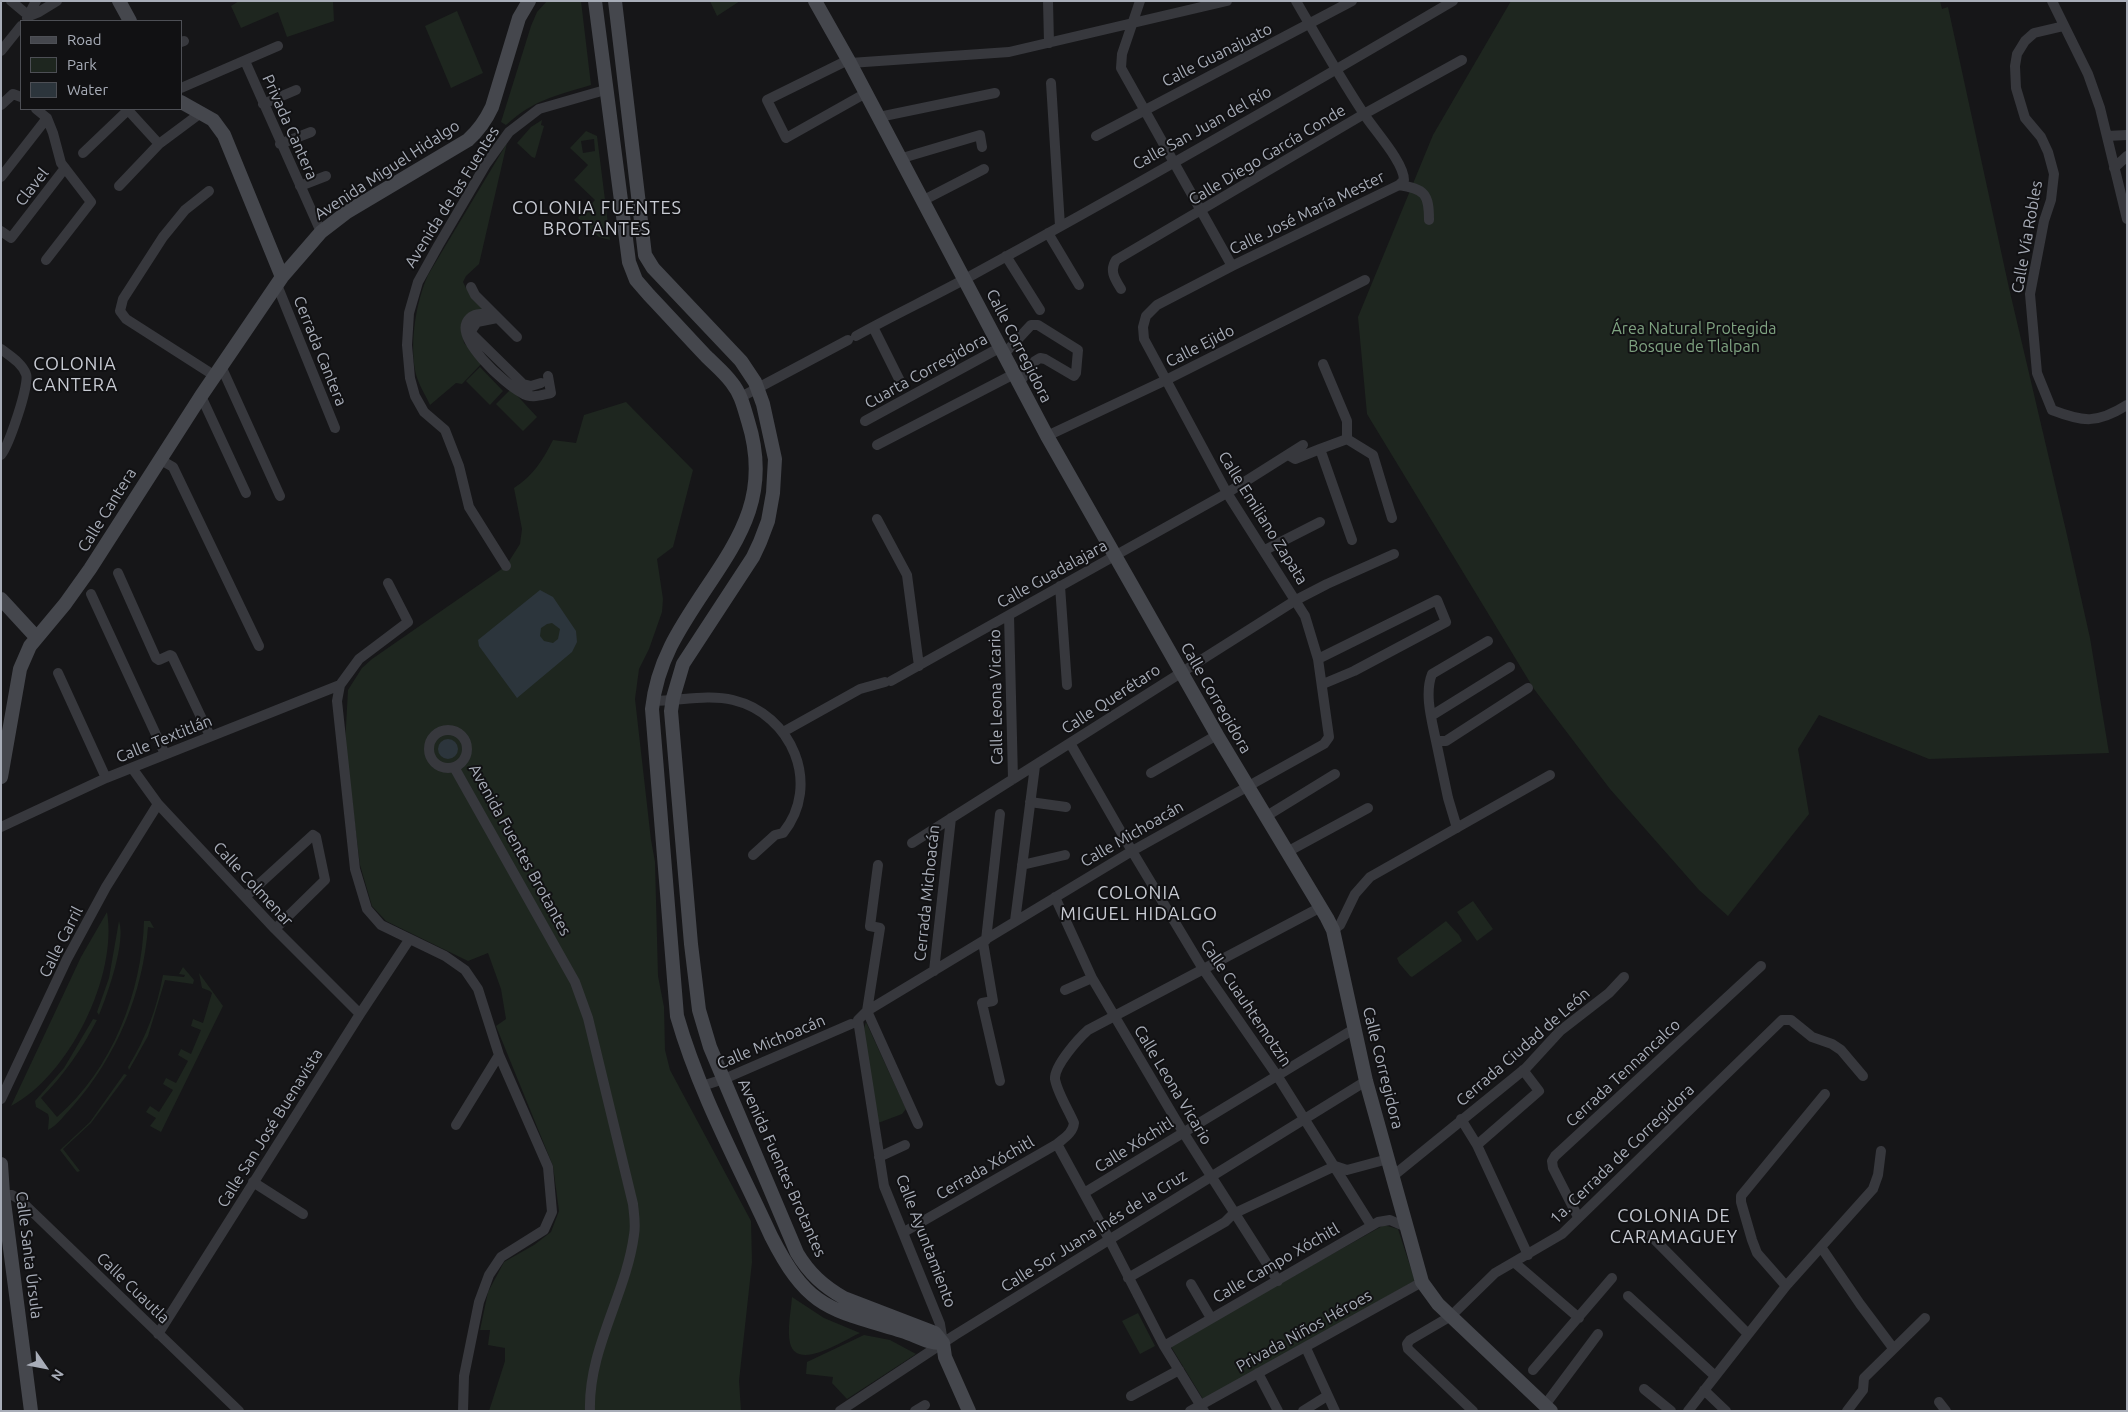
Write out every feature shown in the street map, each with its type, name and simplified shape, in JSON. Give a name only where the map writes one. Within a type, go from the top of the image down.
[{"type":"street","points":[[11,1],[27,18]]},
{"type":"street","points":[[27,18],[36,1]]},
{"type":"street","points":[[27,18],[57,1]]},
{"type":"street","points":[[119,1],[129,20]]},
{"type":"street","name":"Avenida Miguel Hidalgo","points":[[280,281],[321,232],[347,212],[478,132],[487,119],[492,107],[519,18],[529,1]]},
{"type":"street","name":"Avenida Fuentes Brotantes","points":[[595,1],[628,262],[636,280],[732,383],[740,397],[753,444],[756,483],[746,522],[737,543],[672,642],[662,664],[653,701],[659,802],[677,1016],[702,1086],[778,1251],[798,1282],[809,1294],[830,1308],[931,1342],[943,1343]]},
{"type":"street","name":"Avenida Fuentes Brotantes","points":[[615,1],[633,165],[646,255],[653,268],[741,361],[758,389],[768,421],[775,459],[773,493],[768,522],[754,557],[683,664],[672,701],[674,754],[695,989],[704,1029],[793,1244],[807,1269],[830,1290],[844,1298],[935,1333],[943,1343]]},
{"type":"street","name":"Calle Corregidora","points":[[815,1],[879,117],[899,159],[965,279],[1047,436],[1217,735],[1321,906],[1333,930],[1366,1081],[1422,1282],[1438,1304],[1548,1408]]},
{"type":"street","points":[[823,1],[823,17]]},
{"type":"street","points":[[1048,1],[1049,43]]},
{"type":"street","points":[[1140,1],[1122,54],[1122,68],[1232,266]]},
{"type":"street","points":[[866,94],[786,138],[767,100],[849,61],[1009,52],[1227,1]]},
{"type":"street","name":"Calle José María Mester","points":[[1146,316],[1157,305],[1232,266],[1399,185],[1404,180],[1404,175],[1394,158],[1364,114],[1296,1]]},
{"type":"street","name":"Calle Guanajuato","points":[[1096,136],[1352,1]]},
{"type":"street","name":"Calle San Juan del Río","points":[[740,397],[965,279],[1048,233],[1337,70],[1453,1]]},
{"type":"street","points":[[2052,1],[2088,74],[2100,108],[2127,219]]},
{"type":"street","name":"Calle Vía Robles","points":[[2064,26],[2034,33],[2025,41],[2017,54],[2015,66],[2016,88],[2025,118],[2041,137],[2048,152],[2054,174],[2051,200],[2042,230],[2030,294],[2037,373],[2052,410],[2076,420],[2100,418],[2125,410]]},
{"type":"street","points":[[1,51],[20,27]]},
{"type":"street","points":[[182,88],[278,46]]},
{"type":"street","name":"Calle Diego García Conde","points":[[1121,290],[1112,274],[1112,266],[1116,260],[1201,212],[1364,114],[1462,60]]},
{"type":"street","name":"Privada Cantera","points":[[245,61],[280,144],[321,232]]},
{"type":"street","points":[[1051,83],[1060,226]]},
{"type":"street","points":[[263,104],[296,90]]},
{"type":"street","name":"Avenida de las Fuentes","points":[[506,566],[470,507],[459,466],[445,430],[424,412],[415,396],[410,378],[407,345],[409,313],[418,282],[486,164],[509,132],[539,109],[605,90]]},
{"type":"street","points":[[879,117],[994,93]]},
{"type":"street","points":[[1,105],[13,94],[20,97]]},
{"type":"street","points":[[182,102],[202,112],[213,120],[224,135],[280,281]]},
{"type":"street","points":[[37,110],[46,118],[53,133],[61,163],[91,202],[46,260]]},
{"type":"street","points":[[83,153],[126,110]]},
{"type":"street","points":[[128,110],[159,144]]},
{"type":"street","points":[[119,186],[159,144],[202,112]]},
{"type":"street","points":[[1,178],[46,118]]},
{"type":"street","points":[[280,144],[311,132]]},
{"type":"street","points":[[899,159],[980,135],[982,147]]},
{"type":"street","points":[[2107,136],[2127,135]]},
{"type":"street","points":[[2114,168],[2127,156]]},
{"type":"street","points":[[615,166],[633,165]]},
{"type":"street","name":"Clavel","points":[[1,231],[11,238],[65,168]]},
{"type":"street","points":[[922,201],[984,169]]},
{"type":"street","points":[[300,186],[326,176]]},
{"type":"street","points":[[1399,185],[1412,187],[1426,196],[1429,203],[1429,220]]},
{"type":"street","points":[[209,191],[185,210],[163,237],[122,298],[120,311],[126,319],[218,371],[280,496]]},
{"type":"street","points":[[1048,233],[1079,285]]},
{"type":"street","points":[[1006,256],[1040,310]]},
{"type":"street","name":"Calle Ejido","points":[[1047,436],[1166,380],[1365,280]]},
{"type":"street","name":"Calle Cantera","points":[[1,777],[20,668],[30,646],[90,570],[201,396],[280,281]]},
{"type":"street","name":"Cerrada Cantera","points":[[280,281],[335,428]]},
{"type":"street","points":[[471,287],[475,295],[517,337]]},
{"type":"street","points":[[495,315],[477,322],[472,331],[473,335],[523,384],[531,386],[545,380]]},
{"type":"street","name":"Calle Emiliano Zapata","points":[[1146,316],[1143,327],[1144,339],[1227,493],[1265,550],[1305,616],[1318,659],[1323,684],[1330,733],[1324,744]]},
{"type":"street","name":"Cuarta Corregidora","points":[[865,421],[1003,351],[1032,325],[1038,324],[1078,350],[1076,373],[1074,376],[1040,358],[1017,379]]},
{"type":"street","points":[[873,327],[900,381]]},
{"type":"street","points":[[1,349],[22,367],[27,376],[23,396],[1,455]]},
{"type":"street","points":[[1323,364],[1347,421],[1347,438]]},
{"type":"street","points":[[877,445],[1017,379]]},
{"type":"street","points":[[201,396],[246,493]]},
{"type":"street","points":[[1288,455],[1295,459],[1347,438]]},
{"type":"street","points":[[1347,438],[1373,455],[1392,518]]},
{"type":"street","name":"Calle Guadalajara","points":[[783,732],[860,689],[888,682],[919,666],[1227,493],[1303,445]]},
{"type":"street","points":[[1320,449],[1352,540]]},
{"type":"street","points":[[160,459],[173,467],[259,646]]},
{"type":"street","points":[[877,519],[907,575],[919,666]]},
{"type":"street","points":[[1265,550],[1320,522]]},
{"type":"street","name":"Calle Querétaro","points":[[912,842],[1296,600],[1394,554]]},
{"type":"street","points":[[118,573],[156,658],[159,660],[170,655],[172,656],[210,736]]},
{"type":"street","points":[[388,583],[408,622],[358,659],[340,684],[337,701],[355,869],[367,910],[380,925],[445,956],[465,970],[478,989],[499,1055],[548,1167],[552,1212],[544,1230],[501,1257],[489,1275],[479,1302],[464,1376],[463,1407],[453,1411]]},
{"type":"street","points":[[1060,586],[1067,685]]},
{"type":"street","points":[[91,594],[165,754]]},
{"type":"street","points":[[1,599],[36,637]]},
{"type":"street","points":[[1318,659],[1437,600],[1446,622],[1354,671],[1323,684]]},
{"type":"street","name":"Calle Leona Vicario","points":[[1009,615],[1014,779]]},
{"type":"street","points":[[1457,828],[1448,798],[1430,716],[1428,681],[1432,674],[1488,641]]},
{"type":"street","points":[[1430,716],[1510,667]]},
{"type":"street","points":[[58,673],[106,778]]},
{"type":"street","name":"Calle Textitlán","points":[[1,827],[106,778],[340,684]]},
{"type":"street","points":[[1436,741],[1446,741],[1528,688]]},
{"type":"street","points":[[653,701],[719,698],[735,700],[764,715],[783,732],[799,767],[801,782],[800,802],[795,816],[783,833],[775,835],[753,855]]},
{"type":"street","points":[[1151,773],[1217,735]]},
{"type":"street","name":"Calle Cuauhtemotzin","points":[[1070,743],[1203,969],[1278,1077],[1372,1225]]},
{"type":"street","name":"Calle Michoacán","points":[[702,1086],[724,1079],[854,1022],[867,1011],[1132,851],[1324,744]]},
{"type":"street","points":[[1015,922],[1035,766]]},
{"type":"street","name":"Avenida Fuentes Brotantes","points":[[454,767],[575,982],[588,1018],[634,1204],[635,1234],[628,1268],[594,1367],[590,1411]]},
{"type":"street","name":"Calle Colmenar","points":[[132,768],[158,804],[275,929],[360,1014]]},
{"type":"street","points":[[1265,816],[1336,774]]},
{"type":"street","points":[[1333,930],[1340,925],[1355,894],[1370,877],[1550,775]]},
{"type":"street","points":[[1030,802],[1066,807]]},
{"type":"street","name":"Calle Carril","points":[[1,1099],[72,951],[106,887],[158,804]]},
{"type":"street","points":[[1288,852],[1368,808]]},
{"type":"street","points":[[1000,814],[984,941],[993,1001],[982,1003],[1000,1081]]},
{"type":"street","name":"Cerrada Michoacán","points":[[934,971],[951,818]]},
{"type":"street","points":[[246,897],[313,835],[316,837],[325,880],[275,929]]},
{"type":"street","points":[[1022,866],[1065,855]]},
{"type":"street","points":[[878,865],[870,926],[880,928],[867,1011],[918,1124]]},
{"type":"street","name":"Calle Leona Vicario","points":[[1055,897],[1092,978],[1182,1132],[1278,1281]]},
{"type":"street","points":[[1114,1014],[1321,906]]},
{"type":"street","name":"Calle San José Buenavista","points":[[158,1334],[360,1014],[409,940]]},
{"type":"street","name":"Cerrada Tennancalco","points":[[1578,1217],[1553,1168],[1552,1161],[1761,966]]},
{"type":"street","name":"Cerrada Ciudad de León","points":[[1393,1176],[1523,1070],[1560,1031],[1609,993],[1624,977]]},
{"type":"street","points":[[1065,990],[1092,978]]},
{"type":"street","name":"Cerrada Xóchitl","points":[[904,1232],[1056,1144],[1070,1133],[1074,1123],[1056,1079],[1056,1070],[1080,1037],[1114,1014]]},
{"type":"street","name":"1a. Cerrada de Corregidora","points":[[1473,1411],[1408,1349],[1407,1344],[1410,1340],[1451,1316],[1486,1281],[1556,1239],[1782,1020],[1791,1020],[1812,1037],[1832,1044],[1841,1050],[1863,1076]]},
{"type":"street","name":"Calle Ayuntamiento","points":[[854,1022],[884,1186],[940,1324],[945,1357],[969,1411]]},
{"type":"street","name":"Calle Xóchitl","points":[[1084,1193],[1182,1132],[1278,1077],[1354,1029]]},
{"type":"street","points":[[456,1125],[499,1055]]},
{"type":"street","points":[[1477,1145],[1539,1091],[1523,1070]]},
{"type":"street","name":"Calle Sor Juana Inés de la Cruz","points":[[840,1411],[943,1343],[1366,1081]]},
{"type":"street","points":[[1786,1286],[1758,1253],[1744,1212],[1741,1196],[1825,1094]]},
{"type":"street","points":[[1461,1120],[1477,1145],[1528,1255]]},
{"type":"street","name":"Calle Xóchitl","points":[[1056,1144],[1110,1239],[1128,1278],[1164,1346],[1202,1408]]},
{"type":"street","points":[[879,1157],[905,1145]]},
{"type":"street","points":[[1688,1411],[1786,1286],[1872,1189],[1878,1175],[1881,1151]]},
{"type":"street","points":[[1128,1278],[1225,1222],[1234,1214],[1335,1166],[1347,1170],[1388,1159]]},
{"type":"street","name":"Calle Santa Úrsula","points":[[1,1164],[2,1194],[31,1411]]},
{"type":"street","points":[[253,1182],[302,1214]]},
{"type":"street","name":"Calle Cuautla","points":[[2,1194],[12,1195],[18,1199],[238,1411]]},
{"type":"street","name":"Calle Campo Xóchitl","points":[[1164,1346],[1372,1225],[1390,1220],[1406,1227]]},
{"type":"street","points":[[1650,1235],[1748,1334]]},
{"type":"street","points":[[778,1251],[793,1244]]},
{"type":"street","points":[[1821,1246],[1860,1304],[1893,1348]]},
{"type":"street","points":[[1515,1263],[1579,1318]]},
{"type":"street","points":[[1533,1370],[1612,1278]]},
{"type":"street","name":"Privada Niños Héroes","points":[[1190,1411],[1202,1408],[1258,1373],[1422,1282]]},
{"type":"street","points":[[1191,1284],[1211,1318]]},
{"type":"street","points":[[1628,1296],[1715,1376]]},
{"type":"street","points":[[1848,1411],[1863,1390],[1864,1378],[1925,1318]]},
{"type":"street","points":[[1548,1408],[1598,1334]]},
{"type":"street","points":[[1306,1348],[1335,1411]]},
{"type":"street","points":[[1131,1396],[1179,1370]]},
{"type":"street","points":[[1258,1373],[1278,1411]]},
{"type":"street","points":[[1644,1389],[1671,1411]]},
{"type":"street","points":[[1704,1390],[1726,1411]]},
{"type":"street","points":[[1303,1411],[1327,1396]]},
{"type":"street","points":[[1939,1402],[1946,1411]]},
{"type":"street","points":[[916,1411],[925,1405]]},
{"type":"green space","points":[[239,1],[333,1],[334,21],[287,37],[278,12],[241,28],[231,6]]},
{"type":"green space","points":[[547,1],[581,1],[591,85],[546,99],[526,109],[506,125],[501,122],[531,26],[537,12]]},
{"type":"green space","points":[[710,1],[740,1],[717,16]]},
{"type":"green space","name":"Área Natural Protegida Bosque de Tlalpan","points":[[1511,1],[1940,1],[1942,9],[1948,7],[2009,288],[2090,638],[2109,753],[1929,759],[1819,715],[1798,749],[1809,814],[1728,916],[1699,890],[1610,789],[1534,689],[1367,414],[1358,317],[1433,135]]},
{"type":"green space","points":[[457,11],[483,73],[451,88],[425,26]]},
{"type":"green space","points":[[542,120],[541,125],[544,126],[535,158],[517,143],[531,127]]},
{"type":"green space","points":[[586,131],[597,136],[610,240],[599,237],[578,218],[595,200],[574,180],[588,165],[570,148]],"holes":[[[594,139],[595,151],[583,153],[581,141]]]},
{"type":"green space","points":[[507,143],[479,264],[466,276],[463,282],[466,288],[487,310],[462,326],[464,343],[483,362],[462,384],[456,383],[430,405],[417,379],[415,370],[413,346],[415,321],[420,297],[428,275]]},
{"type":"green space","points":[[480,367],[503,391],[490,405],[466,381]]},
{"type":"green space","points":[[511,389],[537,417],[523,431],[496,404]]},
{"type":"green space","points":[[626,402],[693,470],[673,547],[657,559],[663,599],[662,612],[649,649],[639,669],[635,699],[655,862],[658,976],[664,1007],[665,1050],[670,1070],[751,1221],[752,1262],[739,1381],[741,1411],[489,1411],[505,1361],[505,1348],[488,1345],[490,1330],[480,1330],[488,1292],[504,1262],[534,1245],[551,1232],[559,1211],[553,1166],[496,1026],[506,1019],[501,989],[488,953],[468,961],[386,921],[372,906],[360,865],[345,745],[348,690],[362,668],[372,659],[506,566],[520,544],[522,529],[514,488],[537,467],[553,440],[576,443],[584,415]]},
{"type":"green space","points":[[1473,901],[1493,929],[1477,941],[1457,912]]},
{"type":"green space","points":[[107,912],[108,937],[105,965],[97,994],[85,1022],[70,1048],[52,1072],[32,1092],[11,1106],[81,957]]},
{"type":"green space","points":[[119,921],[121,930],[118,954],[99,1015],[97,1012],[109,978]]},
{"type":"green space","points":[[144,921],[150,921],[154,928],[148,927],[145,952],[134,999],[115,1045],[89,1087],[55,1126],[48,1130],[48,1114],[36,1107],[35,1101],[64,1068],[93,1019],[97,1020],[79,1051],[65,1071],[41,1098],[57,1117],[94,1077],[120,1028],[130,1002],[142,948]]},
{"type":"green space","points":[[1446,921],[1462,941],[1412,977],[1410,976],[1397,958]]},
{"type":"green space","points":[[183,967],[194,980],[193,984],[165,980],[148,1036],[129,1070],[128,1067],[150,1022],[158,999],[163,975],[184,977],[185,975],[179,974]]},
{"type":"green space","points":[[199,973],[223,1006],[161,1132],[150,1126],[156,1118],[146,1112],[150,1106],[159,1112],[173,1090],[163,1084],[166,1078],[176,1083],[188,1061],[178,1055],[181,1049],[191,1054],[201,1030],[191,1026],[193,1019],[203,1023],[212,993],[202,988]]},
{"type":"green space","points":[[866,1022],[906,1109],[902,1114],[878,1123],[863,1031]]},
{"type":"green space","points":[[124,1074],[127,1075],[91,1123],[63,1149],[80,1171],[77,1172],[60,1150],[90,1122]]},
{"type":"green space","points":[[1384,1225],[1398,1229],[1415,1281],[1203,1399],[1170,1345]]},
{"type":"green space","points":[[792,1297],[824,1318],[860,1333],[833,1347],[811,1354],[802,1355],[794,1351],[790,1343],[789,1332]]},
{"type":"green space","points":[[1138,1313],[1155,1346],[1140,1354],[1122,1321]]},
{"type":"green space","points":[[864,1335],[890,1340],[916,1354],[847,1399],[832,1383],[833,1377],[806,1374],[807,1362]]},
{"type":"water","points":[[540,590],[553,597],[576,631],[577,642],[572,652],[517,698],[479,646],[478,640]],"holes":[[[552,623],[560,629],[558,639],[553,643],[544,641],[540,636],[541,628],[547,624]]]},
{"type":"water","points":[[448,739],[455,742],[458,749],[455,756],[448,759],[441,756],[438,749],[441,742]]},
{"type":"district","name":"COLONIA FUENTES BROTANTES","points":[[597,218]]},
{"type":"district","name":"COLONIA CANTERA","points":[[75,374]]},
{"type":"district","name":"COLONIA MIGUEL HIDALGO","points":[[1139,903]]},
{"type":"district","name":"COLONIA DE CARAMAGUEY","points":[[1674,1226]]}]
